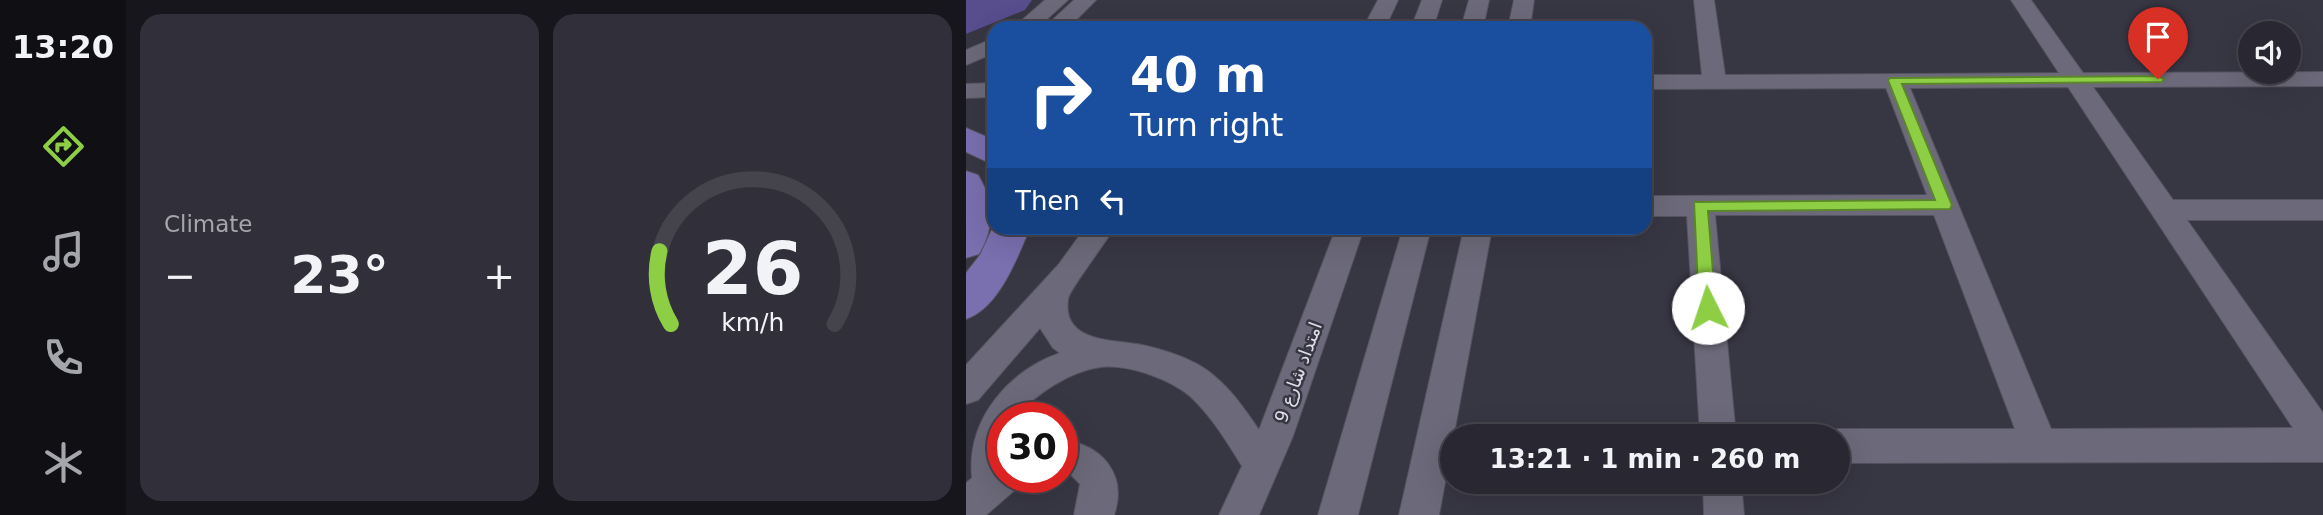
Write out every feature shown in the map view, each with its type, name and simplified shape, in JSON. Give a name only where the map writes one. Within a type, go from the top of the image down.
[{"type":"main road","points":[[966,138],[987,150]]},
{"type":"main road","points":[[966,183],[973,199],[974,214],[966,244]]},
{"type":"main road","points":[[966,303],[996,262],[1008,235]]},
{"type":"street","points":[[1032,21],[1058,0]]},
{"type":"street","points":[[1063,21],[1086,0]]},
{"type":"street","points":[[1378,21],[1388,0]]},
{"type":"street","points":[[1424,21],[1432,0]]},
{"type":"street","points":[[1474,21],[1479,0]]},
{"type":"street","points":[[1520,21],[1524,0]]},
{"type":"street","points":[[1704,0],[1714,81]]},
{"type":"street","points":[[2021,0],[2323,444]]},
{"type":"street","points":[[966,58],[987,48]]},
{"type":"street","points":[[966,74],[987,66]]},
{"type":"street","points":[[1652,82],[2323,79]]},
{"type":"street","points":[[1895,80],[2040,446]]},
{"type":"street","points":[[966,90],[987,90]]},
{"type":"street","points":[[1652,206],[1944,205]]},
{"type":"street","points":[[1700,206],[1717,424]]},
{"type":"street","points":[[2164,210],[2323,210]]},
{"type":"street","points":[[966,389],[1052,294],[1096,235]]},
{"type":"street","name":"امتداد شارع 9","points":[[1240,515],[1263,466],[1347,235]]},
{"type":"street","points":[[1338,515],[1415,235]]},
{"type":"street","points":[[1419,515],[1477,235]]},
{"type":"street","points":[[1052,294],[1052,317],[1062,337],[1072,344],[1099,354],[1157,363],[1192,379],[1219,404],[1263,466]]},
{"type":"street","points":[[1008,402],[1038,378],[1099,354]]},
{"type":"street","points":[[987,427],[979,448],[984,470],[987,472]]},
{"type":"street","points":[[1850,446],[2323,444]]},
{"type":"street","points":[[1078,460],[1093,468],[1099,480],[1101,494],[1094,515]]},
{"type":"street","points":[[966,507],[987,489]]},
{"type":"street","points":[[1723,494],[1724,515]]},
{"type":"shaded area","points":[[966,0],[1032,0],[1025,10],[998,21],[987,21],[987,25],[966,34]]},
{"type":"route","points":[[1708,308],[1700,206],[1944,205],[1895,80],[2158,79]]}]
